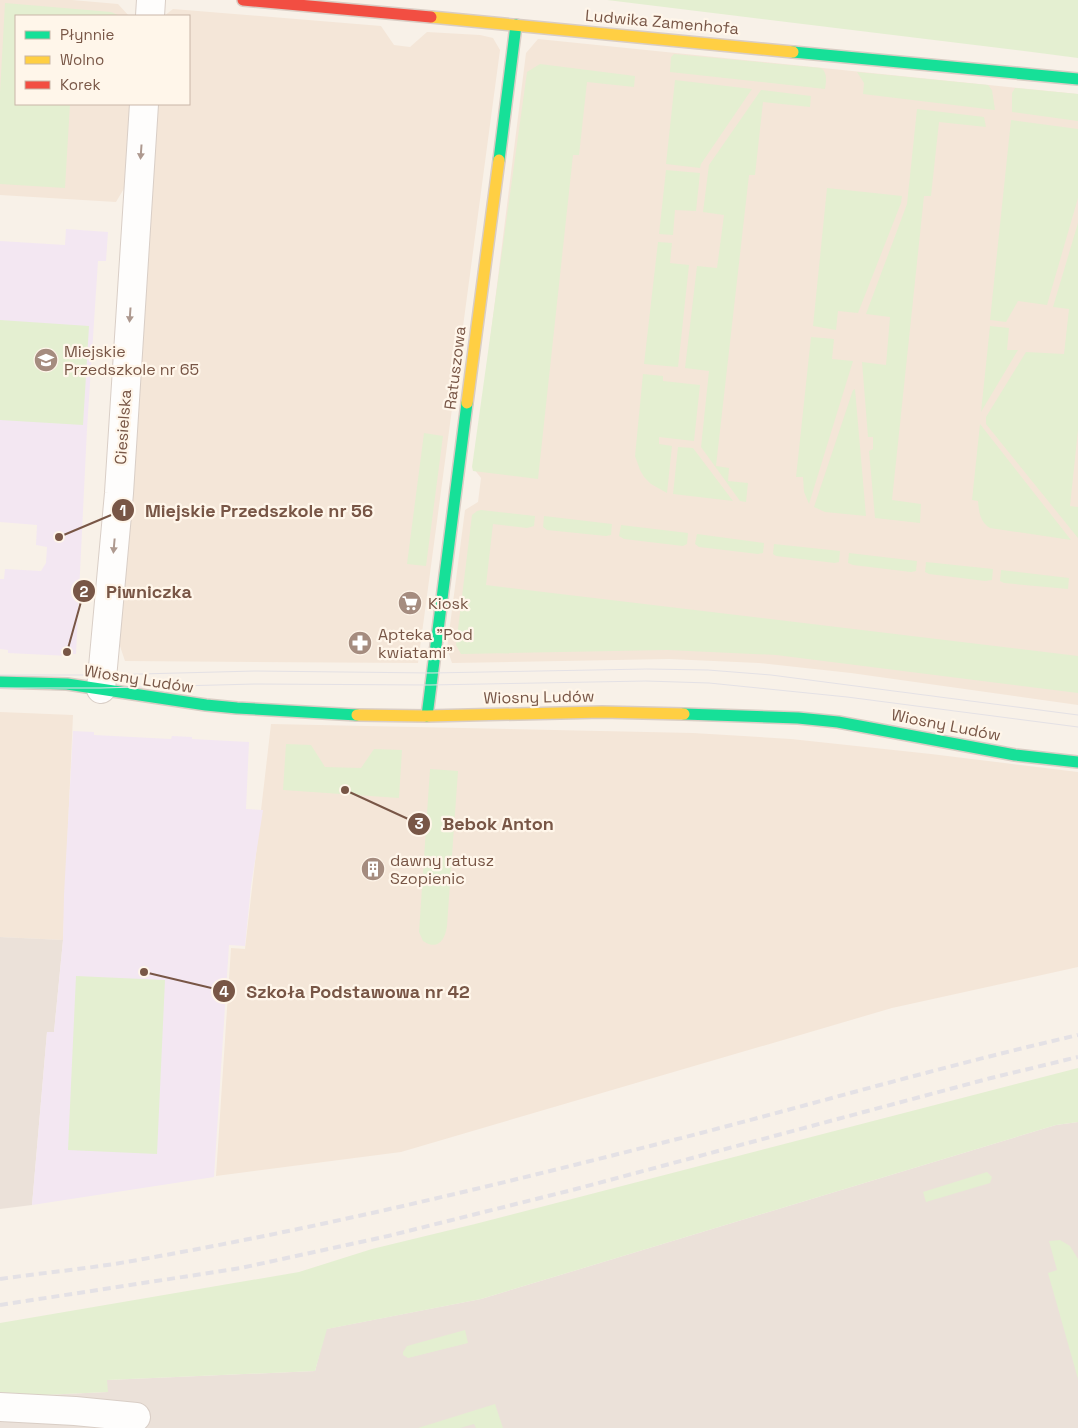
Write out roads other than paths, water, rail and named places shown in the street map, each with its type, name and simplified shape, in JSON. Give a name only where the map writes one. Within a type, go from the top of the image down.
[{"type":"street","points":[[150,15],[151,0]]},
{"type":"street","name":"Ludwika Zamenhofa","points":[[243,0],[1078,79]]},
{"type":"street","name":"Ratuszowa","points":[[427,716],[516,25]]},
{"type":"street","name":"Ciesielska","points":[[101,689],[118,493],[144,105]]},
{"type":"street","name":"Wiosny Ludów","points":[[0,682],[59,684],[229,708],[380,716],[602,712],[798,718],[879,729],[1015,755],[1078,762]]},
{"type":"street","points":[[0,1406],[136,1417]]},
{"type":"tram line","points":[[0,675],[102,675],[255,671],[432,673],[647,669],[708,670],[771,675],[1078,715]]},
{"type":"tram line","points":[[0,688],[101,688],[255,684],[430,685],[646,681],[709,683],[847,697],[1078,727]]},
{"type":"railway","points":[[0,1279],[143,1259],[354,1217],[632,1151],[937,1070],[1078,1035]]},
{"type":"railway","points":[[0,1305],[241,1268],[388,1236],[576,1189],[991,1078],[1078,1057]]},
{"type":"place","name":"Miejskie Przedszkole nr 65","points":[[46,360]]},
{"type":"place","name":"Miejskie Przedszkole nr 56","points":[[59,537]]},
{"type":"place","name":"Kiosk","points":[[410,603]]},
{"type":"place","name":"Apteka \"Pod kwiatami\"","points":[[360,643]]},
{"type":"place","name":"Piwniczka","points":[[67,652]]},
{"type":"place","name":"Bebok Anton","points":[[345,790]]},
{"type":"place","name":"dawny ratusz Szopienic","points":[[373,869]]},
{"type":"place","name":"Szkoła Podstawowa nr 42","points":[[144,972]]}]
